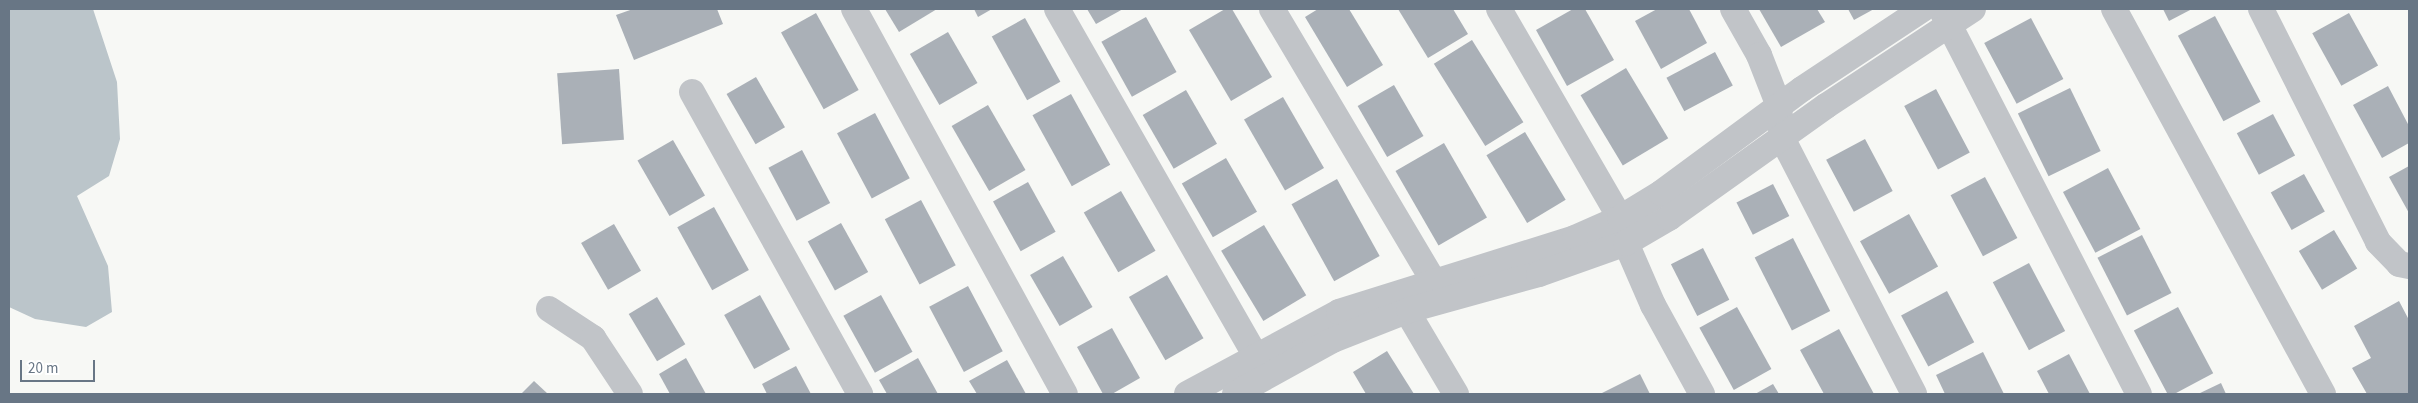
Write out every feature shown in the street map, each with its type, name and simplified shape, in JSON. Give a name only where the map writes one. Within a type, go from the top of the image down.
[{"type":"street","points":[[854,9],[1065,394]]},
{"type":"street","points":[[1057,9],[1261,366]]},
{"type":"street","points":[[1272,9],[1438,290]]},
{"type":"street","points":[[1498,9],[1623,231],[1653,305],[1702,394]]},
{"type":"street","points":[[1733,9],[1759,55],[1778,106],[1782,138],[1914,394]]},
{"type":"street","points":[[1623,231],[1778,106],[1923,9]]},
{"type":"street","points":[[1186,394],[1238,387],[1261,366],[1339,312],[1402,301],[1438,290],[1539,274],[1623,231],[1669,218],[1782,138],[1946,17],[1974,9]]},
{"type":"street","points":[[2114,9],[2323,394]]},
{"type":"street","points":[[2261,9],[2378,242],[2399,264],[2409,266]]},
{"type":"street","points":[[1946,17],[2139,394]]},
{"type":"street","points":[[692,92],[860,394]]},
{"type":"street","points":[[1402,301],[1456,394]]},
{"type":"street","points":[[549,309],[592,338],[630,394]]},
{"type":"shaded area","points":[[9,9],[93,9],[117,82],[120,139],[109,176],[77,196],[108,266],[112,312],[86,327],[35,319],[9,307]]},
{"type":"building","points":[[633,9],[717,9],[723,24],[634,60],[616,15]]},
{"type":"building","points":[[885,9],[937,9],[899,32]]},
{"type":"building","points":[[974,9],[992,9],[978,17]]},
{"type":"building","points":[[1087,9],[1123,9],[1096,24]]},
{"type":"building","points":[[1225,9],[1232,9],[1272,77],[1231,101],[1189,30]]},
{"type":"building","points":[[1318,9],[1349,9],[1383,65],[1347,87],[1305,17]]},
{"type":"building","points":[[1398,9],[1453,9],[1468,34],[1428,58]]},
{"type":"building","points":[[1573,9],[1585,9],[1614,60],[1567,86],[1536,30]]},
{"type":"building","points":[[1657,9],[1689,9],[1707,43],[1661,69],[1635,21]]},
{"type":"building","points":[[1759,9],[1817,9],[1825,22],[1781,47]]},
{"type":"building","points":[[1848,9],[1874,9],[1854,20]]},
{"type":"building","points":[[2163,9],[2192,9],[2169,21]]},
{"type":"building","points":[[816,13],[859,90],[824,109],[781,32]]},
{"type":"building","points":[[2349,13],[2378,65],[2341,86],[2312,33]]},
{"type":"building","points":[[2215,16],[2261,102],[2223,121],[2178,36]]},
{"type":"building","points":[[1146,17],[1177,72],[1132,97],[1101,42]]},
{"type":"building","points":[[1025,18],[1060,82],[1027,100],[992,36]]},
{"type":"building","points":[[2031,18],[2063,79],[2017,104],[1984,43]]},
{"type":"building","points":[[948,32],[978,83],[939,105],[910,54]]},
{"type":"building","points":[[1472,40],[1523,122],[1485,146],[1434,64]]},
{"type":"building","points":[[1715,52],[1733,86],[1684,111],[1666,78]]},
{"type":"building","points":[[1626,68],[1668,138],[1623,166],[1581,95]]},
{"type":"building","points":[[619,69],[624,140],[562,144],[557,73]]},
{"type":"building","points":[[756,77],[785,127],[756,144],[727,94]]},
{"type":"building","points":[[1394,85],[1424,136],[1387,157],[1358,106]]},
{"type":"building","points":[[2388,86],[2409,126],[2409,143],[2382,158],[2353,105]]},
{"type":"building","points":[[2070,88],[2101,151],[2049,176],[2018,113]]},
{"type":"building","points":[[1936,89],[1970,153],[1938,169],[1904,106]]},
{"type":"building","points":[[1186,90],[1217,144],[1174,169],[1143,115]]},
{"type":"building","points":[[1071,94],[1110,165],[1072,186],[1033,115]]},
{"type":"building","points":[[1283,97],[1324,168],[1285,191],[1244,120]]},
{"type":"building","points":[[988,105],[1026,170],[989,191],[952,126]]},
{"type":"building","points":[[875,113],[910,178],[872,199],[837,133]]},
{"type":"building","points":[[2273,114],[2295,155],[2259,175],[2237,133]]},
{"type":"building","points":[[1525,132],[1566,200],[1527,223],[1486,155]]},
{"type":"building","points":[[1865,139],[1893,191],[1854,212],[1826,160]]},
{"type":"building","points":[[673,140],[705,195],[669,216],[637,160]]},
{"type":"building","points":[[1444,143],[1487,217],[1439,245],[1396,171]]},
{"type":"building","points":[[802,150],[830,203],[797,221],[768,168]]},
{"type":"building","points":[[1226,158],[1257,212],[1213,237],[1182,184]]},
{"type":"building","points":[[2409,166],[2409,213],[2389,177]]},
{"type":"building","points":[[2108,168],[2140,229],[2095,253],[2063,192]]},
{"type":"building","points":[[2304,174],[2325,212],[2292,230],[2271,192]]},
{"type":"building","points":[[1985,177],[2017,238],[1983,256],[1951,195]]},
{"type":"building","points":[[1337,179],[1380,256],[1334,281],[1292,204]]},
{"type":"building","points":[[1028,182],[1056,232],[1021,251],[993,201]]},
{"type":"building","points":[[1773,184],[1789,216],[1753,235],[1736,203]]},
{"type":"building","points":[[1121,191],[1156,251],[1118,272],[1084,213]]},
{"type":"building","points":[[921,200],[956,265],[920,285],[885,219]]},
{"type":"building","points":[[714,207],[749,270],[712,290],[677,227]]},
{"type":"building","points":[[1909,214],[1938,266],[1889,294],[1860,241]]},
{"type":"building","points":[[841,223],[868,272],[835,290],[808,241]]},
{"type":"building","points":[[614,224],[641,271],[608,290],[581,243]]},
{"type":"building","points":[[1264,225],[1306,295],[1263,321],[1221,251]]},
{"type":"building","points":[[2334,230],[2357,269],[2322,290],[2299,251]]},
{"type":"building","points":[[2142,235],[2172,293],[2127,316],[2097,258]]},
{"type":"building","points":[[1793,238],[1830,311],[1792,331],[1755,258]]},
{"type":"building","points":[[1703,248],[1729,300],[1697,316],[1671,264]]},
{"type":"building","points":[[1063,256],[1092,307],[1060,326],[1030,275]]},
{"type":"building","points":[[2029,263],[2065,331],[2029,350],[1993,282]]},
{"type":"building","points":[[1167,275],[1204,338],[1165,360],[1129,297]]},
{"type":"building","points":[[968,286],[1003,351],[964,372],[929,307]]},
{"type":"building","points":[[1947,291],[1974,342],[1928,367],[1901,315]]},
{"type":"building","points":[[760,295],[790,349],[754,369],[724,315]]},
{"type":"building","points":[[881,295],[913,352],[875,373],[843,316]]},
{"type":"building","points":[[657,297],[685,344],[657,361],[629,314]]},
{"type":"building","points":[[2399,301],[2409,320],[2409,394],[2367,394],[2352,368],[2371,358],[2354,326]]},
{"type":"building","points":[[1737,307],[1771,369],[1734,390],[1699,328]]},
{"type":"building","points":[[2178,307],[2213,373],[2174,394],[2168,394],[2134,330]]},
{"type":"building","points":[[1112,328],[1140,378],[1112,394],[1103,394],[1077,347]]},
{"type":"building","points":[[1839,329],[1874,394],[1824,394],[1800,350]]},
{"type":"building","points":[[1387,351],[1414,394],[1366,394],[1353,372]]},
{"type":"building","points":[[1983,352],[2004,394],[1945,394],[1936,375]]},
{"type":"building","points":[[2069,354],[2090,394],[2049,394],[2037,371]]},
{"type":"building","points":[[686,358],[706,394],[670,394],[659,374]]},
{"type":"building","points":[[918,358],[938,394],[887,394],[879,380]]},
{"type":"building","points":[[1007,360],[1026,394],[977,394],[969,381]]},
{"type":"building","points":[[796,366],[811,394],[767,394],[762,384]]},
{"type":"building","points":[[1640,374],[1650,394],[1600,394]]},
{"type":"building","points":[[534,381],[548,394],[521,394]]},
{"type":"building","points":[[2221,383],[2226,394],[2198,394]]},
{"type":"building","points":[[1773,384],[1779,394],[1755,394]]}]
